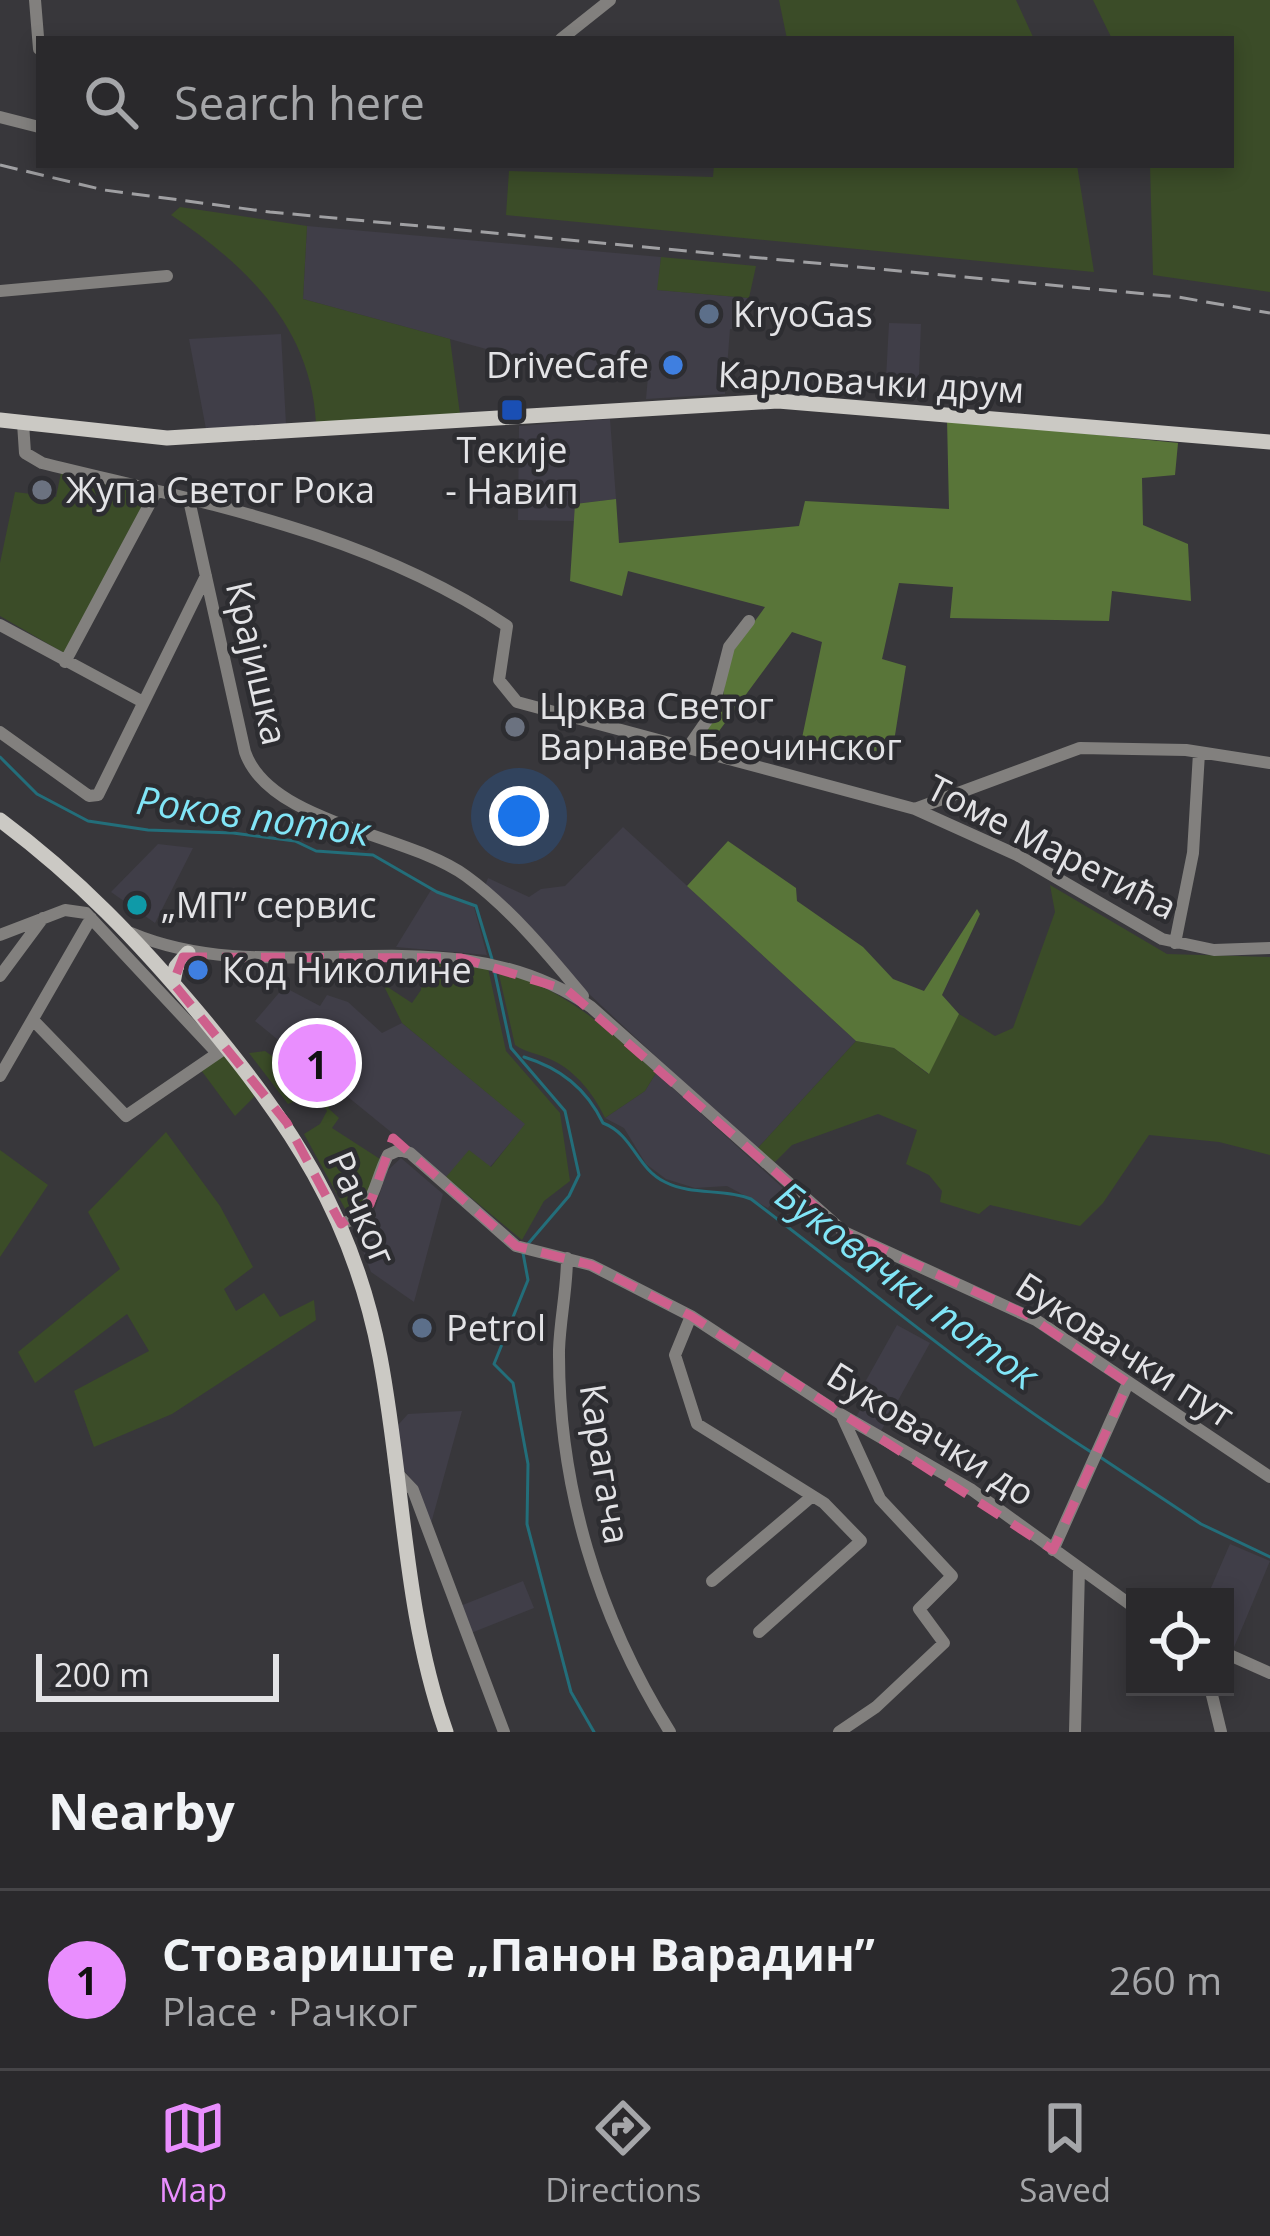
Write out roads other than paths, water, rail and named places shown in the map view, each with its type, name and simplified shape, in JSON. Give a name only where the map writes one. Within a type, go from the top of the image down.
[{"type":"main road","name":"Карловачки друм","points":[[0,419],[167,439],[778,401],[1063,421],[1270,442]]},
{"type":"main road","name":"Рачког","points":[[0,820],[79,881],[173,983],[303,1148],[341,1224],[377,1341],[416,1622],[446,1732]]},
{"type":"main road","points":[[173,983],[176,967],[188,952]]},
{"type":"street","points":[[35,0],[38,36]]},
{"type":"street","points":[[565,36],[610,0]]},
{"type":"street","points":[[0,117],[36,126]]},
{"type":"street","points":[[0,290],[167,276]]},
{"type":"street","name":"Томе Маретића","points":[[23,423],[20,439],[32,460],[310,531],[381,555],[507,626],[499,680],[518,703],[915,809],[1017,855],[1144,931],[1175,943],[1214,950],[1270,948]]},
{"type":"street","points":[[65,662],[156,492]]},
{"type":"street","name":"Крајишка","points":[[189,500],[245,752],[260,781],[301,806],[454,868],[552,958]]},
{"type":"street","points":[[0,732],[94,796],[206,576]]},
{"type":"street","points":[[687,749],[712,713],[729,647],[749,621]]},
{"type":"street","points":[[0,625],[143,702]]},
{"type":"street","points":[[915,809],[1075,749],[1134,746],[1270,763]]},
{"type":"street","points":[[1175,943],[1192,853],[1199,753]]},
{"type":"street","points":[[0,935],[72,909],[91,918],[222,1050],[127,1116],[33,1021]]},
{"type":"street","points":[[0,976],[44,917]]},
{"type":"street","points":[[0,1076],[91,918]]},
{"type":"street","name":"Буковачки пут","points":[[130,933],[188,952],[436,956],[492,963],[540,977],[591,1006],[844,1232],[1036,1320],[1270,1477]]},
{"type":"street","points":[[540,977],[552,968],[552,958]]},
{"type":"street","points":[[552,958],[591,1006]]},
{"type":"street","name":"Буковачки до","points":[[341,1224],[364,1211],[385,1160],[399,1150],[410,1153],[522,1249],[567,1258],[625,1279],[692,1316],[842,1415],[971,1490],[1126,1602]]},
{"type":"street","name":"Карагача","points":[[567,1258],[560,1355],[580,1532],[626,1656],[670,1732]]},
{"type":"street","points":[[692,1316],[675,1355],[697,1424],[849,1526],[861,1544],[760,1632]]},
{"type":"street","points":[[1053,1550],[1128,1383]]},
{"type":"street","points":[[839,1732],[876,1707],[944,1643],[919,1609],[952,1576],[880,1499],[842,1415]]},
{"type":"street","points":[[394,1471],[413,1490],[504,1732]]},
{"type":"street","points":[[712,1581],[809,1498]]},
{"type":"street","points":[[1075,1732],[1078,1569]]},
{"type":"street","points":[[1234,1657],[1270,1673]]},
{"type":"street","points":[[1212,1696],[1221,1732]]},
{"type":"waterway","name":"Роков поток","points":[[0,757],[37,794],[88,821],[148,830],[233,833],[295,841],[316,851],[373,855],[437,892],[476,906],[492,959]]},
{"type":"waterway","name":"Роков поток","points":[[494,969],[511,1048],[565,1111],[579,1175],[569,1196],[527,1245]]},
{"type":"waterway","name":"Буковачки поток","points":[[524,1057],[571,1081],[603,1123],[622,1135],[655,1176],[686,1189],[751,1199],[961,1361],[1091,1452]]},
{"type":"waterway","name":"Роков поток","points":[[523,1253],[528,1280],[494,1364],[513,1383],[528,1464],[527,1524],[571,1692],[594,1732]]},
{"type":"waterway","name":"Буковачки поток","points":[[1100,1457],[1201,1524],[1270,1557]]},
{"type":"railway","points":[[0,165],[104,190],[270,212],[1178,297],[1270,313]]},
{"type":"place","name":"KryoGas","points":[[709,314]]},
{"type":"place","name":"DriveCafe","points":[[673,365]]},
{"type":"place","name":"Текије - Навип","points":[[512,410]]},
{"type":"place","name":"Жупа Светог Рока","points":[[42,490]]},
{"type":"place","name":"Црква Светог Варнаве Беочинског","points":[[515,727]]},
{"type":"place","name":"„МП” сервис","points":[[137,905]]},
{"type":"place","name":"Код Николине","points":[[198,970]]},
{"type":"place","name":"Стовариште „Панон Варадин”","points":[[317,1063]]},
{"type":"place","name":"Petrol","points":[[422,1328]]}]
